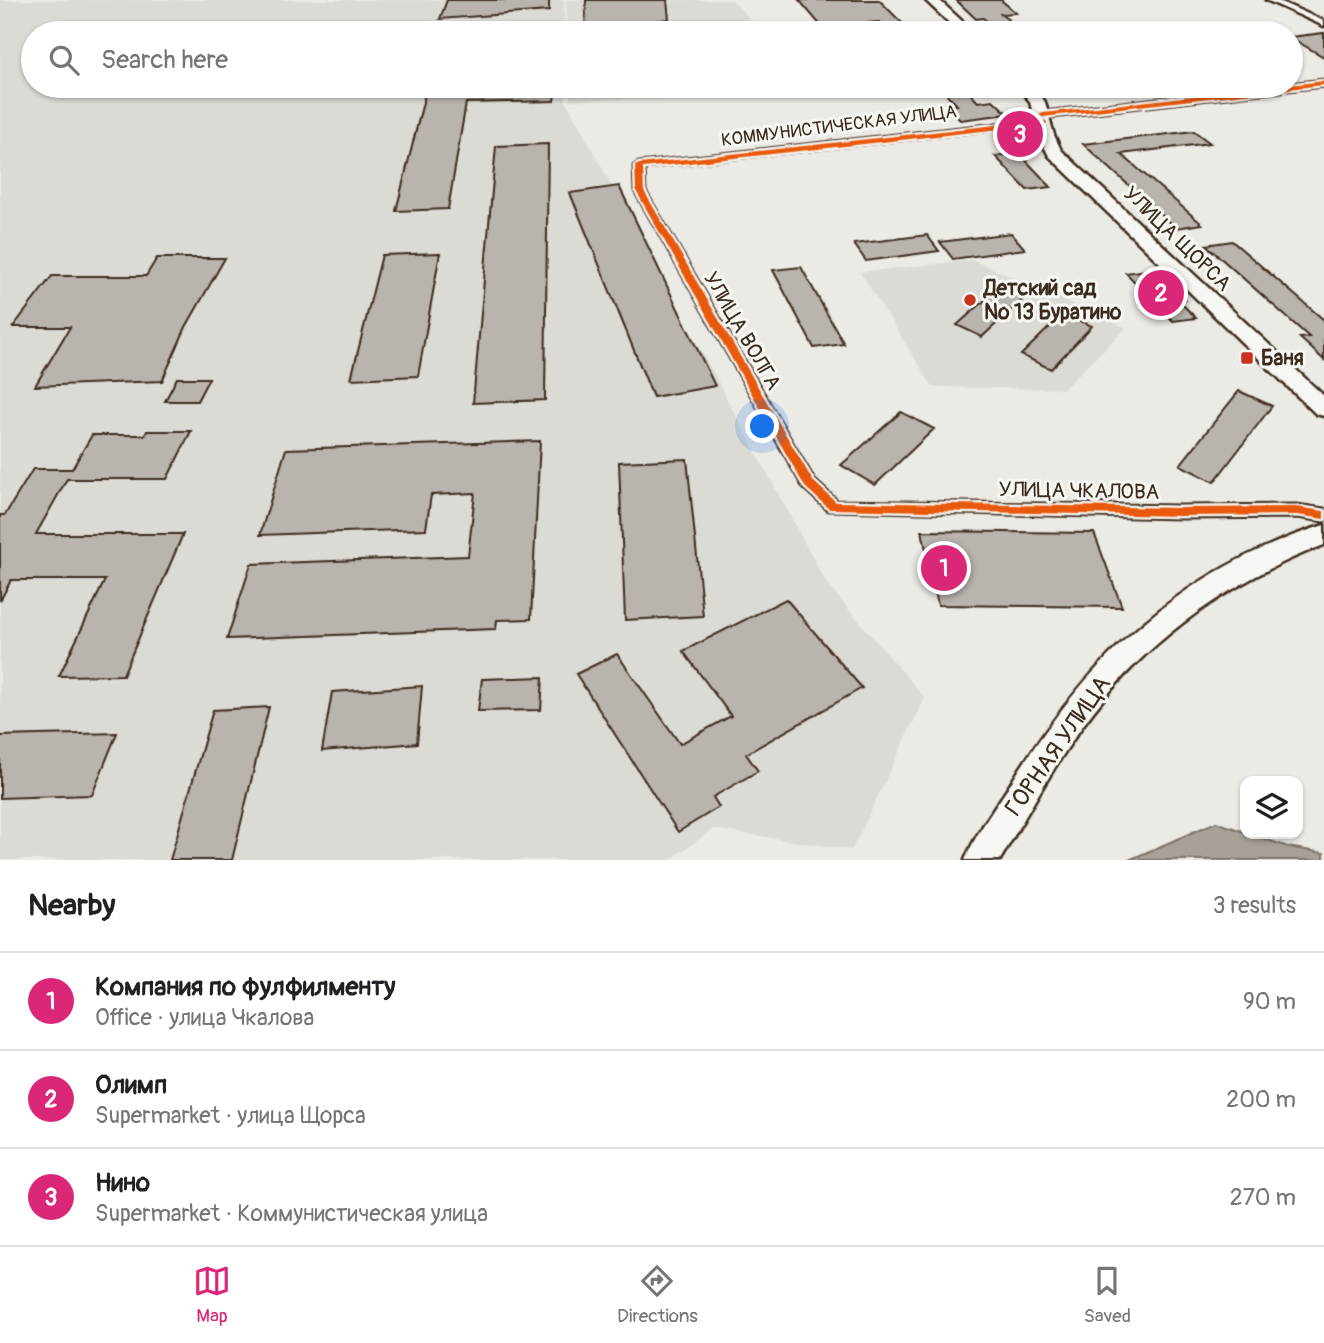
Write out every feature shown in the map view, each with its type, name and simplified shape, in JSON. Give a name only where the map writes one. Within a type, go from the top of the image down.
[{"type":"main road","points":[[931,0],[955,21]]},
{"type":"main road","name":"УЛИЦА ЩОРСА","points":[[1036,98],[1040,102],[1046,140],[1055,153],[1324,409]]},
{"type":"main road","name":"ГОРНАЯ УЛИЦА","points":[[981,860],[1065,728],[1117,663],[1156,627],[1237,571],[1274,552],[1324,535]]},
{"type":"street","points":[[1270,0],[1324,24]]},
{"type":"street","name":"КОММУНИСТИЧЕСКАЯ УЛИЦА","points":[[1303,86],[1324,83]]},
{"type":"street","name":"КОММУНИСТИЧЕСКАЯ УЛИЦА","points":[[639,166],[1204,98]]},
{"type":"street","name":"УЛИЦА ВОЛГА","points":[[639,166],[640,191],[692,283],[808,484],[833,506]]},
{"type":"street","name":"УЛИЦА ЧКАЛОВА","points":[[833,506],[1181,512],[1297,511],[1324,515]]},
{"type":"shaded area","points":[[0,0],[564,0],[565,21],[21,21],[21,98],[566,98],[827,584],[925,698],[852,850],[713,829],[670,860],[0,860]]},
{"type":"shaded area","points":[[566,0],[732,0],[752,21],[567,21]]},
{"type":"shaded area","points":[[570,98],[671,98],[570,100]]},
{"type":"shaded area","name":"Детский сад № 13 Буратино","points":[[973,260],[1126,328],[1063,389],[933,387],[860,272]]},
{"type":"shaded area","points":[[1216,822],[1240,830],[1240,839],[1265,839],[1288,847],[1324,853],[1324,860],[1129,860]]},
{"type":"building","points":[[447,0],[549,0],[549,11],[440,19]]},
{"type":"building","points":[[586,0],[667,0],[669,19],[585,21]]},
{"type":"building","points":[[799,0],[879,0],[900,21],[817,21]]},
{"type":"building","points":[[956,0],[1001,0],[1016,13],[1001,14],[1010,21],[976,19]]},
{"type":"building","points":[[1324,33],[1324,57],[1303,45],[1303,36]]},
{"type":"building","points":[[424,98],[554,98],[554,101],[466,103],[448,209],[396,211]]},
{"type":"building","points":[[950,98],[974,98],[978,102],[993,100],[1008,114],[960,120],[946,106],[957,105]]},
{"type":"building","points":[[1194,131],[1210,143],[1121,154],[1202,224],[1176,228],[1083,144]]},
{"type":"building","points":[[548,144],[545,400],[473,403],[496,146]]},
{"type":"building","points":[[1019,153],[1051,187],[1027,190],[995,156]]},
{"type":"building","points":[[619,186],[715,386],[653,397],[570,193]]},
{"type":"building","points":[[1011,233],[1025,249],[953,259],[940,242]]},
{"type":"building","points":[[927,235],[939,251],[866,261],[854,244]]},
{"type":"building","points":[[1232,241],[1324,320],[1324,360],[1300,338],[1309,337],[1206,245]]},
{"type":"building","points":[[440,253],[418,376],[351,379],[382,255]]},
{"type":"building","points":[[157,258],[225,258],[186,327],[162,381],[35,386],[70,327],[13,327],[52,276],[146,276]]},
{"type":"building","points":[[801,267],[844,344],[814,348],[773,270]]},
{"type":"building","points":[[1148,270],[1184,300],[1179,301],[1196,318],[1173,321],[1126,273]]},
{"type":"building","points":[[999,288],[1024,298],[982,337],[957,325]]},
{"type":"building","points":[[1063,314],[1092,326],[1051,369],[1021,355]]},
{"type":"building","points":[[177,378],[209,378],[197,401],[165,401]]},
{"type":"building","points":[[1239,391],[1272,406],[1214,482],[1180,465]]},
{"type":"building","points":[[901,412],[934,429],[875,485],[841,465]]},
{"type":"building","points":[[147,431],[191,431],[167,479],[67,479],[36,534],[183,534],[123,675],[59,676],[105,580],[11,580],[0,601],[0,515],[5,515],[33,469],[72,469],[92,435],[145,435]]},
{"type":"building","points":[[540,441],[531,619],[497,620],[496,629],[227,639],[251,564],[468,556],[475,493],[431,495],[426,529],[260,535],[286,449]]},
{"type":"building","points":[[687,459],[703,616],[625,620],[619,462]]},
{"type":"building","points":[[922,531],[1094,533],[1122,607],[938,605]]},
{"type":"building","points":[[786,599],[862,688],[746,754],[758,771],[713,797],[719,807],[678,832],[576,674],[617,654],[680,744],[731,716],[683,651]]},
{"type":"building","points":[[543,677],[541,710],[478,711],[482,679]]},
{"type":"building","points":[[422,686],[417,743],[322,751],[332,692]]},
{"type":"building","points":[[269,707],[232,860],[170,860],[213,710]]},
{"type":"building","points":[[117,733],[92,795],[0,798],[0,736]]},
{"type":"cycle path","points":[[1303,85],[1324,83]]},
{"type":"cycle path","points":[[1043,115],[1192,98]]},
{"type":"cycle path","points":[[1043,122],[639,166],[640,191],[809,484],[833,506],[1181,512],[1297,511],[1324,515]]},
{"type":"place","name":"Нино","points":[[1020,134]]},
{"type":"place","name":"Олимп","points":[[1161,293]]},
{"type":"place","name":"Детский сад № 13 Буратино","points":[[970,300]]},
{"type":"place","name":"Баня","points":[[1247,358]]},
{"type":"place","name":"Компания по фулфилменту","points":[[944,568]]}]
